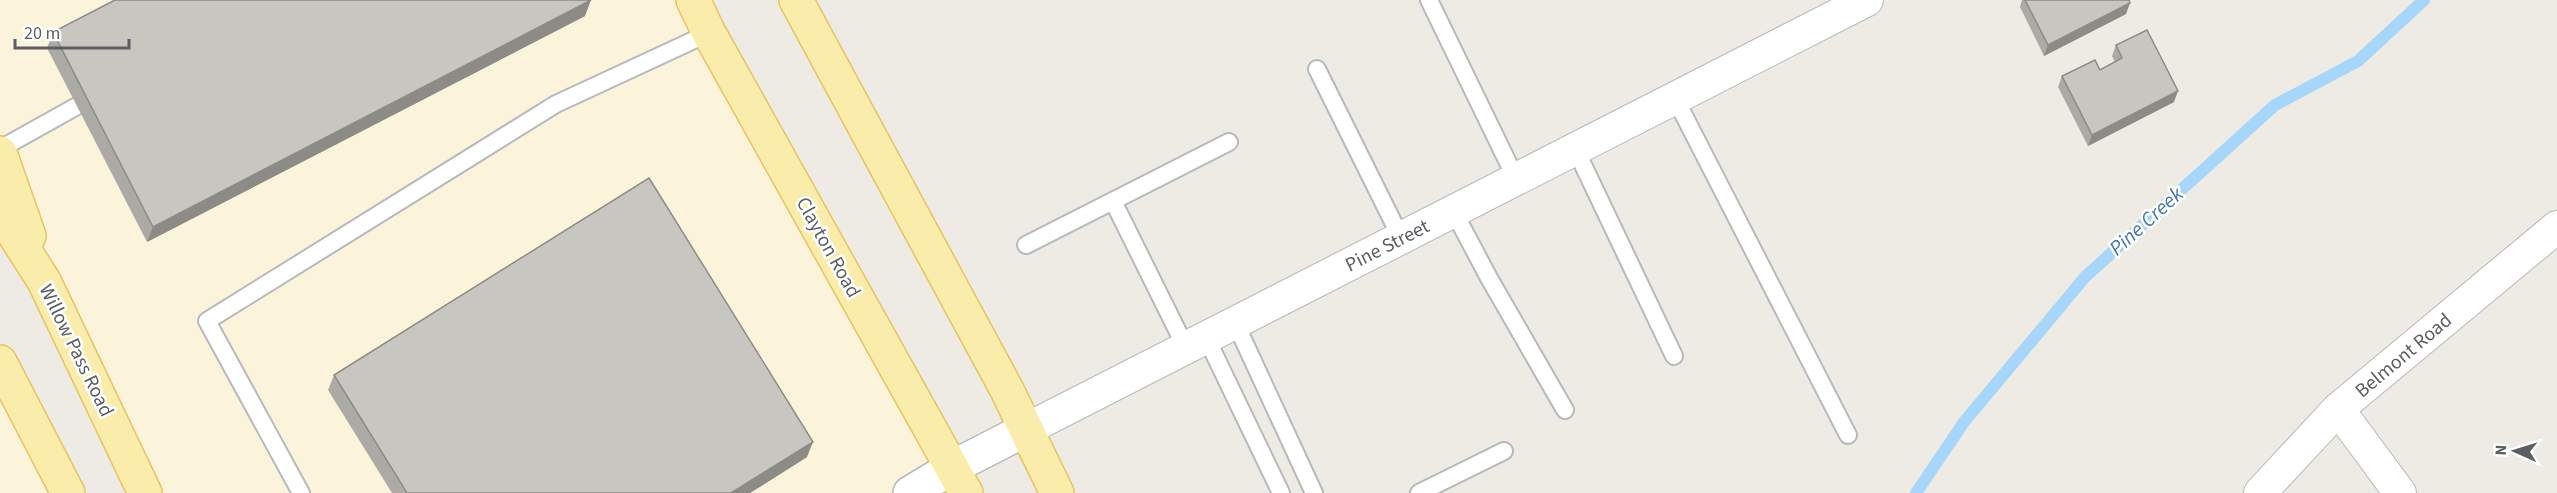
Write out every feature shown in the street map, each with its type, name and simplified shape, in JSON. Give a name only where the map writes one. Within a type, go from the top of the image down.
[{"type":"main road","name":"Clayton Road","points":[[693,0],[709,33],[959,480]]},
{"type":"main road","points":[[802,2],[1027,429],[1057,493]]},
{"type":"main road","points":[[0,151],[44,281]]},
{"type":"main road","name":"Willow Pass Road","points":[[0,212],[44,281],[145,493]]},
{"type":"main road","points":[[0,362],[68,493]]},
{"type":"street","name":"Pine Street","points":[[910,493],[959,480],[1027,429],[1867,0]]},
{"type":"street","name":"Belmont Road","points":[[2260,493],[2338,409],[2557,227]]},
{"type":"street","points":[[2338,409],[2400,493]]},
{"type":"lane","points":[[1429,0],[1516,179]]},
{"type":"lane","points":[[301,493],[207,321],[556,104],[709,33]]},
{"type":"lane","points":[[1317,69],[1401,238]]},
{"type":"lane","points":[[1675,98],[1848,435]]},
{"type":"lane","points":[[0,151],[77,106]]},
{"type":"lane","points":[[1026,245],[1229,142]]},
{"type":"lane","points":[[1575,148],[1674,356]]},
{"type":"lane","points":[[1113,201],[1281,493]]},
{"type":"lane","points":[[1453,210],[1489,278],[1565,410]]},
{"type":"lane","points":[[1235,322],[1314,493]]},
{"type":"lane","points":[[1419,493],[1504,451]]},
{"type":"shaded area","points":[[0,0],[693,0],[966,493],[145,493],[0,153]]},
{"type":"shaded area","points":[[0,360],[68,493],[0,493]]},
{"type":"building","points":[[115,0],[591,0],[153,227],[53,32]]},
{"type":"building","points":[[2025,0],[2129,0],[2130,3],[2048,45]]},
{"type":"building","points":[[2147,30],[2178,91],[2092,135],[2062,76],[2095,60],[2100,70],[2122,58],[2116,45]]},
{"type":"building","points":[[649,178],[813,442],[731,493],[407,493],[334,375]]},
{"type":"waterway","name":"Pine Creek","points":[[1916,493],[1964,422],[2085,277],[2275,105],[2358,61],[2424,0]]}]
